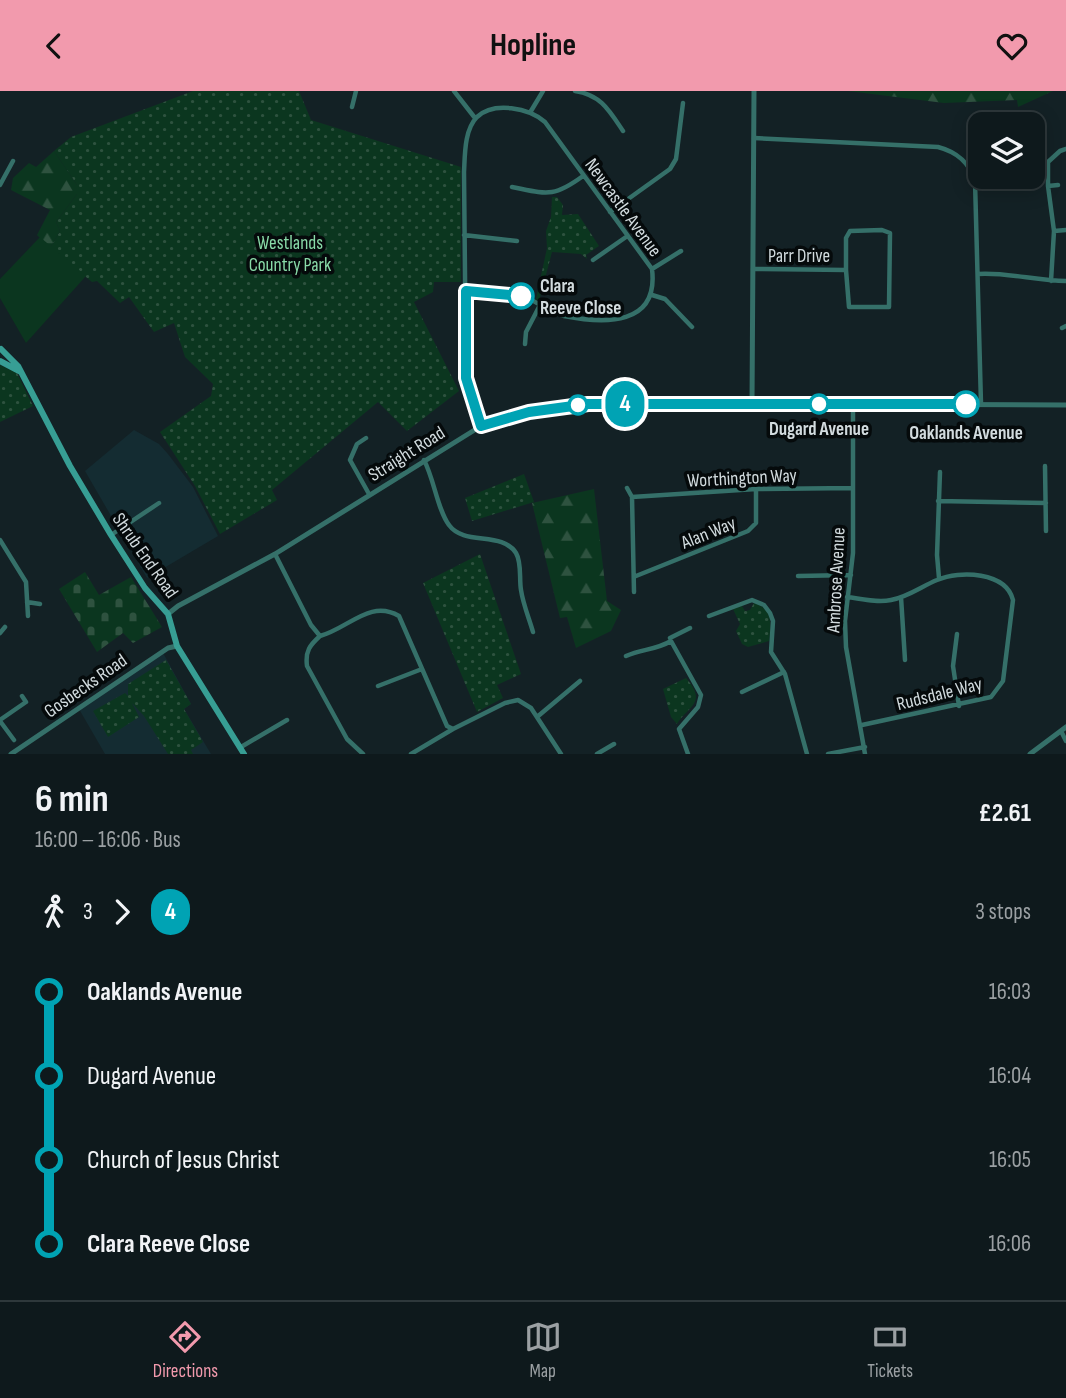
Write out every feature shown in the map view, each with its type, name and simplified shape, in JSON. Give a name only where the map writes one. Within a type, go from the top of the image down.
[{"type":"main road","name":"Shrub End Road","points":[[0,349],[22,373],[70,466],[111,535],[145,588],[168,614],[177,646],[242,751]]},
{"type":"main road","points":[[0,361],[22,373]]},
{"type":"street","points":[[352,107],[356,91]]},
{"type":"street","points":[[481,426],[466,378],[466,143],[475,118],[496,110],[518,108],[531,111],[543,91]]},
{"type":"street","points":[[575,91],[601,101],[623,131]]},
{"type":"street","points":[[752,404],[754,91]]},
{"type":"street","points":[[458,92],[475,118]]},
{"type":"street","points":[[610,212],[670,169],[676,159],[683,103]]},
{"type":"street","name":"Newcastle Avenue","points":[[531,111],[545,122],[626,237],[652,269],[652,295]]},
{"type":"street","points":[[754,138],[938,147],[949,150],[966,163],[975,181],[981,404]]},
{"type":"street","points":[[1051,281],[1054,230],[1048,186],[1048,162],[1066,149]]},
{"type":"street","points":[[0,185],[13,161]]},
{"type":"street","points":[[512,187],[551,194],[561,192],[583,176]]},
{"type":"street","points":[[1048,186],[1058,185]]},
{"type":"street","name":"Parr Drive","points":[[882,230],[890,233],[889,307],[849,307],[846,270],[846,238],[850,231],[882,230]]},
{"type":"street","points":[[1054,230],[1066,230]]},
{"type":"street","points":[[464,235],[517,241]]},
{"type":"street","points":[[593,260],[626,237]]},
{"type":"street","points":[[652,269],[681,251]]},
{"type":"street","name":"Parr Drive","points":[[753,269],[846,270]]},
{"type":"street","points":[[978,274],[1002,272],[1036,281],[1066,281]]},
{"type":"street","points":[[466,291],[515,295],[561,316],[624,318],[645,307],[652,295],[664,299],[692,327]]},
{"type":"street","points":[[525,344],[526,332],[540,305]]},
{"type":"street","name":"Straight Road","points":[[168,614],[275,554],[481,426],[529,412],[588,404],[1066,405]]},
{"type":"street","name":"Ambrose Avenue","points":[[853,405],[853,488],[846,647],[862,725],[865,754]]},
{"type":"street","points":[[366,438],[357,444],[350,460],[369,495]]},
{"type":"street","points":[[424,460],[435,482],[449,525],[458,534],[507,544],[514,550],[518,558],[521,592],[533,632]]},
{"type":"street","points":[[1045,466],[1046,531]]},
{"type":"street","points":[[939,578],[937,555],[940,472]]},
{"type":"street","points":[[627,488],[632,497],[635,592]]},
{"type":"street","name":"Worthington Way","points":[[632,497],[756,489],[853,488]]},
{"type":"street","name":"Alan Way","points":[[635,576],[748,531],[756,523],[756,489]]},
{"type":"street","points":[[939,501],[1046,503]]},
{"type":"street","points":[[111,535],[159,503]]},
{"type":"street","points":[[0,540],[26,582],[28,616]]},
{"type":"street","points":[[275,554],[311,625],[320,636]]},
{"type":"street","points":[[798,576],[850,575]]},
{"type":"street","name":"Rudsdale Way","points":[[848,597],[880,601],[901,597],[939,578],[956,575],[1000,581],[1011,591],[1013,600],[1003,681],[991,697],[862,725]]},
{"type":"street","points":[[901,597],[905,660]]},
{"type":"street","points":[[709,616],[746,601],[764,605],[774,621],[771,652],[784,672],[807,754]]},
{"type":"street","points":[[27,602],[40,604]]},
{"type":"street","points":[[363,754],[347,739],[307,666],[306,655],[310,645],[320,636],[373,610],[387,609],[399,616],[447,726],[453,729]]},
{"type":"street","points":[[0,633],[5,627]]},
{"type":"street","points":[[626,656],[641,649],[656,650],[670,637],[690,628]]},
{"type":"street","points":[[957,634],[953,666],[959,706]]},
{"type":"street","points":[[670,637],[701,695],[698,707],[679,729],[688,754]]},
{"type":"street","name":"Gosbecks Road","points":[[11,754],[168,647],[177,646]]},
{"type":"street","points":[[378,686],[422,669]]},
{"type":"street","points":[[743,692],[784,672]]},
{"type":"street","points":[[537,717],[580,681]]},
{"type":"street","points":[[22,696],[30,708]]},
{"type":"street","points":[[411,754],[453,729],[512,700],[525,702],[561,754]]},
{"type":"street","points":[[14,740],[0,721],[26,702]]},
{"type":"street","points":[[242,751],[287,720]]},
{"type":"street","points":[[1030,754],[1063,729],[1066,740]]},
{"type":"street","points":[[597,754],[614,744]]},
{"type":"street","points":[[828,754],[865,747]]},
{"type":"shaded area","points":[[134,430],[159,444],[168,454],[193,487],[218,536],[147,578],[85,471]]},
{"type":"shaded area","points":[[162,651],[191,704],[184,709],[211,754],[105,754],[79,709]]},
{"type":"green space","name":"Westlands Country Park","points":[[193,91],[299,91],[311,120],[461,167],[461,282],[434,282],[433,292],[414,302],[459,391],[407,431],[378,402],[272,490],[277,500],[220,534],[195,486],[160,432],[211,396],[213,384],[185,357],[174,323],[154,332],[129,297],[120,303],[97,281],[92,282],[50,248],[60,231],[56,222],[77,194],[77,185],[54,151],[71,137]]},
{"type":"green space","points":[[848,91],[1053,91],[1018,107],[1017,100],[944,103]]},
{"type":"green space","points":[[54,151],[77,185],[77,194],[56,222],[60,231],[50,248],[37,235],[50,210],[11,190],[13,178],[29,163],[36,167]]},
{"type":"green space","points":[[552,197],[557,197],[563,205],[562,215],[578,214],[599,246],[586,255],[587,259],[581,254],[552,252],[539,301],[536,299],[547,248],[546,231],[551,217]]},
{"type":"green space","points":[[40,237],[86,276],[26,343],[0,298],[0,279]]},
{"type":"green space","points":[[0,365],[17,373],[33,406],[0,422]]},
{"type":"green space","points":[[524,474],[534,502],[472,521],[465,498]]},
{"type":"green space","points":[[594,489],[607,601],[621,610],[611,631],[576,648],[567,617],[560,618],[532,503]]},
{"type":"green space","points":[[480,554],[521,674],[497,685],[503,698],[477,712],[423,583]]},
{"type":"green space","points":[[85,572],[99,595],[131,577],[162,627],[133,643],[123,633],[97,652],[59,589]]},
{"type":"green space","points":[[754,603],[768,613],[769,641],[748,647],[742,644],[736,631],[740,624],[733,609],[742,606],[745,611],[750,610]]},
{"type":"green space","points":[[166,660],[191,704],[184,709],[203,742],[191,750],[193,754],[168,754],[144,716],[132,703],[139,717],[108,737],[93,711],[125,693],[128,696],[128,684]]},
{"type":"green space","points":[[686,678],[696,699],[677,724],[671,717],[663,689]]},
{"type":"bus line","name":"4","points":[[521,296],[466,291],[466,378],[469,397],[481,426],[529,412],[588,404],[966,404]]},
{"type":"place","name":"Clara Reeve Close","points":[[521,296]]},
{"type":"place","name":"Dugard Avenue","points":[[819,404]]},
{"type":"place","name":"Oaklands Avenue","points":[[966,404]]}]
